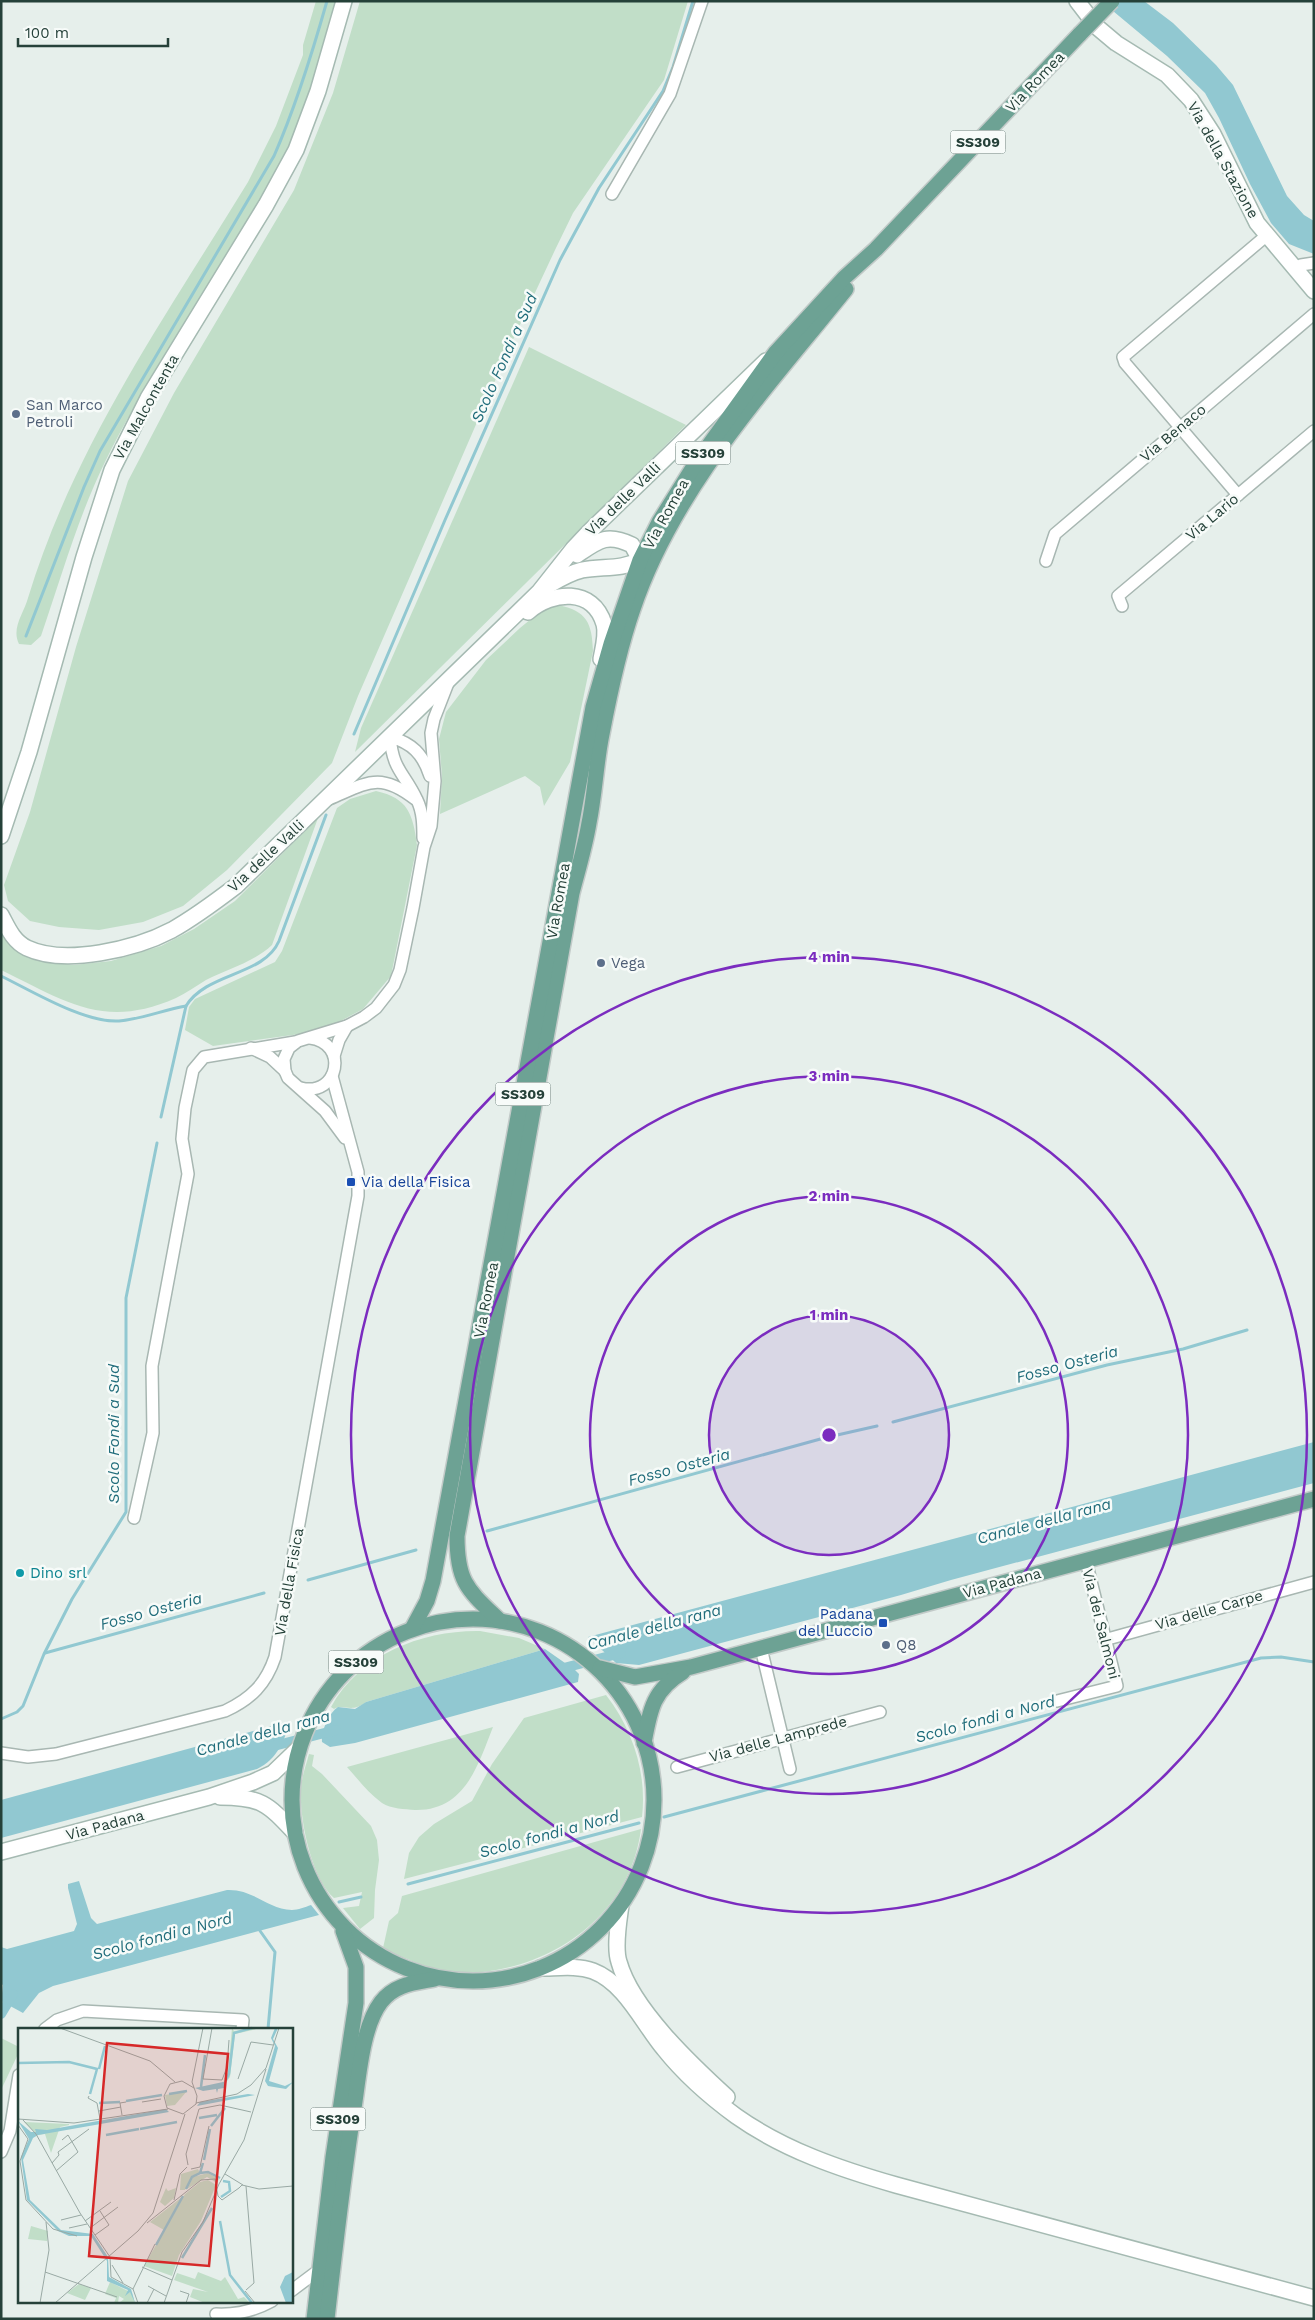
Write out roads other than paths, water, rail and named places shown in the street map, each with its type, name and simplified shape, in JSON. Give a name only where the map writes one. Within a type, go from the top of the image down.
[{"type":"main road","name":"Via Romea","points":[[412,1629],[427,1601],[433,1581],[599,681],[659,522],[694,466],[776,352],[844,278],[876,249],[1112,1]]},
{"type":"main road","name":"Via Romea","points":[[500,1621],[472,1594],[464,1583],[457,1558],[457,1536],[572,894],[589,824],[601,735],[620,652],[645,562],[719,450],[876,249]]},
{"type":"main road","name":"Via Padana","points":[[596,1666],[635,1677],[691,1667],[1314,1499]]},
{"type":"main road","name":"SS309","points":[[456,1620],[500,1621],[532,1628],[562,1642],[596,1666],[609,1679],[630,1708],[644,1743],[652,1783],[651,1828],[640,1870],[621,1905],[603,1927],[584,1944],[556,1961],[507,1978],[467,1981],[439,1978],[414,1972],[382,1958],[358,1942],[340,1922],[312,1884],[295,1833],[292,1799],[295,1765],[299,1748],[314,1713],[335,1682],[363,1656],[378,1646],[412,1629],[456,1620]]},
{"type":"main road","points":[[644,1743],[653,1702],[663,1687],[691,1667]]},
{"type":"main road","name":"SS309","points":[[314,2319],[332,2157],[356,2003],[356,1967],[340,1922]]},
{"type":"main road","name":"SS309","points":[[327,2319],[350,2136],[368,2030],[381,2002],[395,1990],[402,1985],[439,1978]]},
{"type":"street","name":"Via Malcontenta","points":[[1,836],[11,810],[50,680],[97,512],[112,470],[148,398],[266,205],[296,150],[318,90],[344,1]]},
{"type":"street","points":[[612,194],[670,94],[702,1]]},
{"type":"street","name":"Via della Stazione","points":[[1077,1],[1097,27],[1124,48],[1167,75],[1191,100],[1212,134],[1249,209],[1266,236],[1314,291]]},
{"type":"street","points":[[1238,495],[1126,363],[1123,357],[1266,236]]},
{"type":"street","points":[[1295,269],[1301,265],[1314,263]]},
{"type":"street","name":"Via Benaco","points":[[1046,561],[1055,534],[1314,314]]},
{"type":"street","name":"Via delle Valli","points":[[1,915],[12,935],[26,947],[46,954],[76,955],[134,945],[170,931],[198,914],[236,886],[449,680],[539,592],[589,532],[776,352]]},
{"type":"street","name":"Via Lario","points":[[1122,606],[1118,596],[1314,431]]},
{"type":"street","name":"Via delle Valli","points":[[539,592],[569,574],[584,570],[628,567],[645,562],[632,545],[611,538],[594,543],[559,566]]},
{"type":"street","name":"Via delle Valli","points":[[490,639],[515,624],[533,607],[558,595],[574,595],[587,600],[598,611],[605,625],[599,681]]},
{"type":"street","points":[[134,1518],[153,1433],[152,1366],[188,1174],[182,1139],[193,1070],[204,1057],[295,1042],[347,1026],[376,1008],[394,985],[414,908],[424,848],[431,826],[434,798],[431,733],[434,719],[449,680]]},
{"type":"street","points":[[424,848],[423,825],[418,802],[395,766],[390,737],[410,744],[422,758],[432,780],[434,798]]},
{"type":"street","points":[[323,802],[363,784],[378,781],[399,787],[418,802]]},
{"type":"street","name":"Via della Fisica","points":[[1,1754],[28,1756],[56,1754],[225,1710],[249,1699],[265,1680],[275,1657],[358,1196],[358,1172],[332,1076],[335,1068],[334,1056],[339,1040],[347,1026]]},
{"type":"street","points":[[310,1038],[325,1043],[334,1056]]},
{"type":"street","points":[[285,1071],[285,1055],[295,1042]]},
{"type":"street","name":"Via della Fisica","points":[[252,1048],[270,1057],[285,1071],[291,1081],[325,1111],[350,1146]]},
{"type":"street","points":[[301,1088],[309,1089],[321,1086],[332,1076]]},
{"type":"street","name":"Via dei Salmoni","points":[[1057,1701],[1117,1686],[1104,1640],[1086,1561]]},
{"type":"street","name":"Via delle Carpe","points":[[1104,1640],[1314,1582]]},
{"type":"street","points":[[761,1648],[790,1769]]},
{"type":"street","name":"Via delle Lamprede","points":[[677,1767],[880,1712]]},
{"type":"street","name":"Via Padana","points":[[1,1852],[209,1798],[273,1773],[299,1748]]},
{"type":"street","name":"Via Padana","points":[[209,1798],[242,1797],[258,1800],[273,1810],[295,1833]]},
{"type":"street","points":[[621,1905],[618,1927],[618,1961],[640,2001],[674,2045],[703,2075],[773,2138]]},
{"type":"street","points":[[540,1968],[581,1968],[594,1972],[618,1988],[664,2049],[683,2070],[737,2117],[808,2156],[858,2174],[1314,2298]]},
{"type":"street","points":[[46,2028],[57,2020],[83,2011],[243,2020],[242,2028]]},
{"type":"street","points":[[1,2152],[10,2131],[18,2081]]},
{"type":"street","points":[[292,2290],[319,2270]]},
{"type":"street","points":[[217,2302],[215,2316],[233,2315],[250,2311],[270,2302]]},
{"type":"water","points":[[1101,1],[1144,1],[1173,23],[1216,65],[1233,85],[1287,196],[1304,215],[1314,221],[1314,254],[1289,244],[1271,223],[1205,93],[1167,56]]},
{"type":"water","points":[[1314,1442],[1314,1483],[901,1595],[639,1665],[616,1663],[588,1637]]},
{"type":"water","points":[[545,1649],[579,1674],[578,1682],[355,1743],[330,1747],[322,1742],[326,1723],[338,1707],[355,1709],[366,1702]]},
{"type":"water","points":[[290,1721],[275,1755],[257,1769],[1,1838],[1,1800]]},
{"type":"water","points":[[79,1881],[91,1918],[97,1924],[227,1890],[245,1893],[283,1909],[294,1910],[311,1905],[319,1915],[53,1986],[39,1993],[23,2013],[1,2001],[3,1985],[1,1984],[1,1947],[7,1949],[74,1931],[77,1924],[68,1884]]},
{"type":"waterway","points":[[26,636],[100,451],[274,156],[303,80],[327,1]]},
{"type":"waterway","name":"Scolo Fondi a Sud","points":[[354,734],[445,520],[560,260],[599,188],[663,91],[673,67],[693,1]]},
{"type":"waterway","name":"Scolo Fondi a Sud","points":[[161,1117],[186,1006],[195,995],[207,986],[249,968],[272,952],[279,941],[326,815]]},
{"type":"waterway","points":[[1,976],[74,1012],[105,1020],[128,1020],[186,1006]]},
{"type":"waterway","name":"Scolo Fondi a Sud","points":[[1,1719],[17,1712],[23,1706],[44,1654],[72,1599],[126,1512],[126,1298],[157,1143]]},
{"type":"waterway","name":"Fosso Osteria","points":[[893,1422],[1107,1365],[1183,1349],[1247,1330]]},
{"type":"waterway","name":"Fosso Osteria","points":[[487,1531],[824,1438],[877,1426]]},
{"type":"waterway","name":"Fosso Osteria","points":[[308,1580],[416,1550]]},
{"type":"waterway","name":"Fosso Osteria","points":[[45,1653],[264,1593]]},
{"type":"waterway","name":"Canale della rana","points":[[560,1669],[621,1653]]},
{"type":"waterway","name":"Scolo fondi a Nord","points":[[664,1817],[1261,1658],[1281,1657],[1314,1662]]},
{"type":"waterway","name":"Canale della rana","points":[[270,1747],[336,1730]]},
{"type":"waterway","name":"Scolo fondi a Nord","points":[[408,1884],[639,1823]]},
{"type":"waterway","name":"Scolo fondi a Nord","points":[[339,1902],[361,1897]]},
{"type":"waterway","points":[[258,1928],[275,1952],[268,2028]]},
{"type":"waterway","points":[[1,2014],[13,1994]]},
{"type":"place","name":"San Marco Petroli","points":[[16,414]]},
{"type":"place","name":"Vega","points":[[601,963]]},
{"type":"place","name":"Via della Fisica","points":[[351,1182]]},
{"type":"place","name":"Dino srl","points":[[20,1573]]},
{"type":"place","name":"Padana del Luccio","points":[[883,1623]]},
{"type":"place","name":"Q8","points":[[886,1645]]}]
